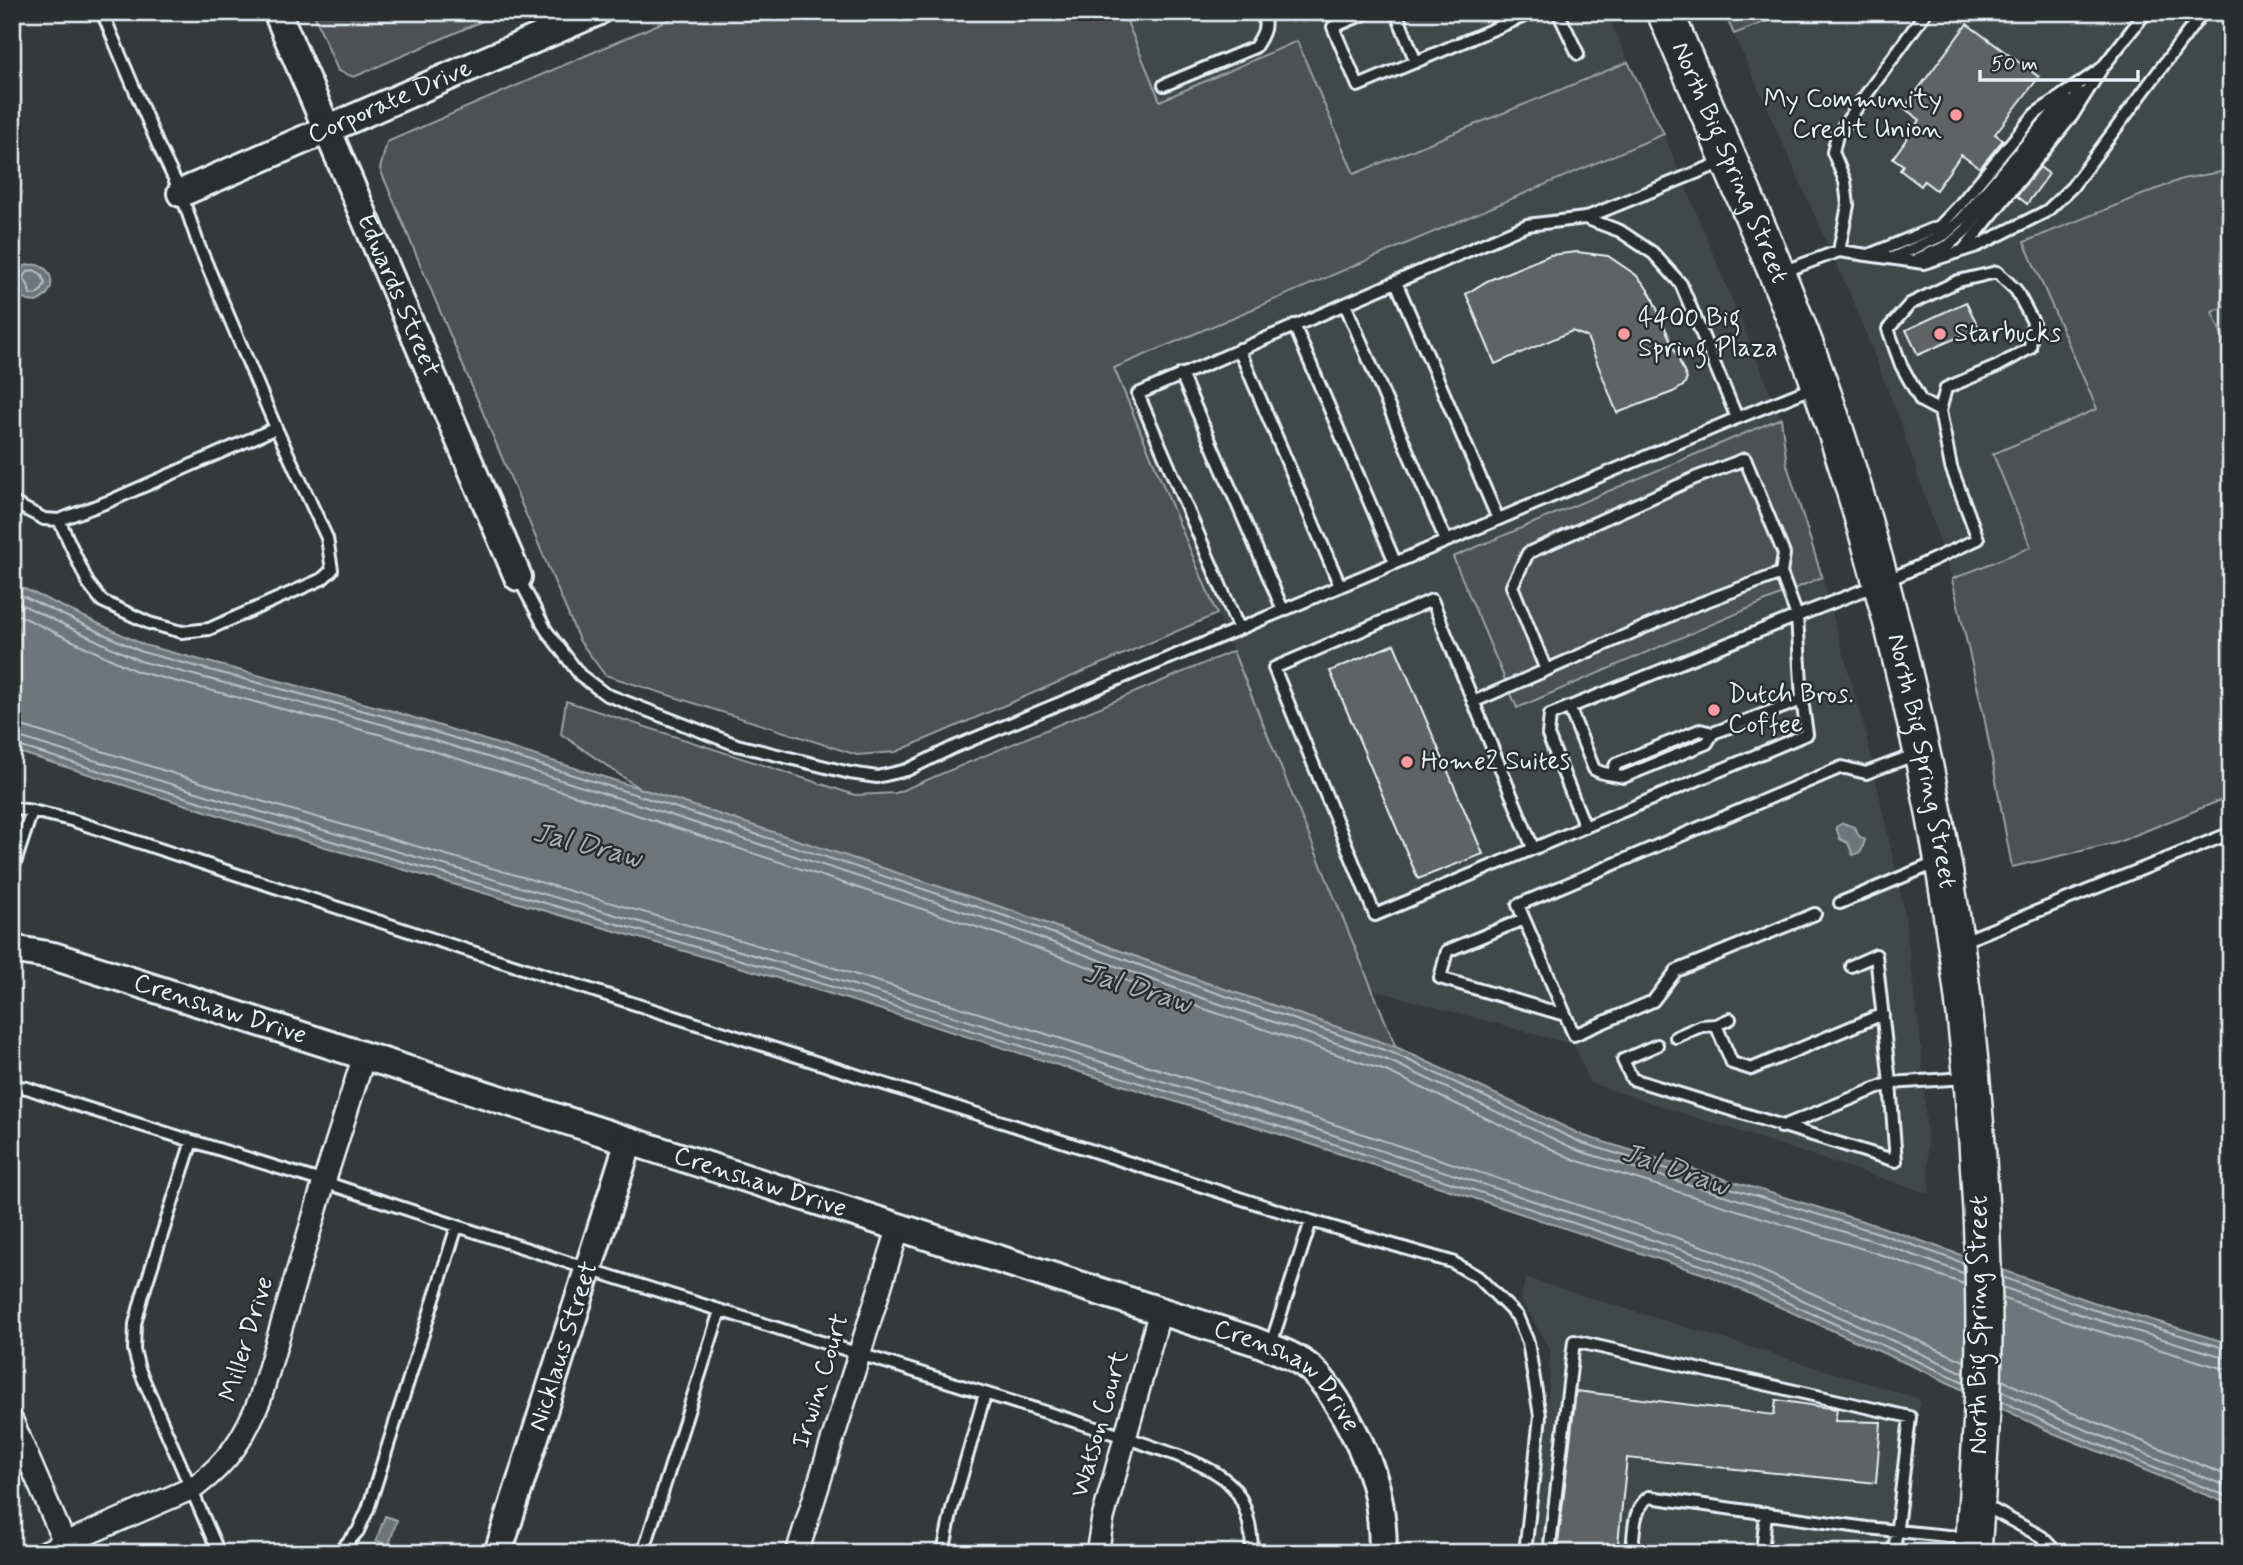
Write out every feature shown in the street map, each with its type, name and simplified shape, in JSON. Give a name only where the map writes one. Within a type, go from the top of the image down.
[{"type":"highway","name":"North Big Spring Street","points":[[1665,12],[1776,274],[1819,385],[1882,583],[1923,752],[1956,944],[1977,1145],[1984,1331],[1974,1546]]},
{"type":"street","name":"Edwards Street","points":[[277,12],[518,578]]},
{"type":"street","name":"Corporate Drive","points":[[181,193],[597,12]]},
{"type":"street","name":"Crenshaw Drive","points":[[12,949],[53,956],[1160,1311],[1292,1356],[1312,1370],[1340,1405],[1374,1479],[1382,1521],[1383,1553]]},
{"type":"street","name":"Miller Drive","points":[[43,1553],[67,1548],[192,1488],[215,1471],[233,1451],[248,1428],[260,1399],[364,1056]]},
{"type":"street","name":"Nicklaus Street","points":[[498,1553],[629,1141]]},
{"type":"street","name":"Irwin Court","points":[[797,1553],[899,1227]]},
{"type":"street","name":"Watson Court","points":[[1097,1553],[1102,1518],[1160,1311]]},
{"type":"street","points":[[12,1421],[67,1548]]},
{"type":"lane","points":[[59,520],[88,583],[102,601],[149,623],[181,632],[209,629],[322,579],[332,570],[327,538],[276,428],[199,246],[181,193],[102,12]]},
{"type":"lane","points":[[1164,85],[1255,47],[1264,35],[1265,20],[1262,12]]},
{"type":"lane","points":[[1369,12],[1333,27],[1358,86],[1534,12]]},
{"type":"lane","points":[[1396,12],[1416,62]]},
{"type":"lane","points":[[1558,12],[1578,54]]},
{"type":"lane","points":[[1839,251],[1848,205],[1845,181],[1833,152],[1837,135],[1926,12]]},
{"type":"lane","points":[[1912,262],[1949,245],[1966,230],[2146,12]]},
{"type":"lane","points":[[1776,274],[1839,251],[1924,263],[1977,246],[2047,211],[2064,195],[2203,12]]},
{"type":"lane","points":[[1869,256],[1940,226],[2035,114],[2102,68]]},
{"type":"lane","points":[[1964,250],[2072,116],[2102,68]]},
{"type":"lane","points":[[1890,259],[1944,235],[1962,219],[2064,99],[2102,68]]},
{"type":"lane","points":[[1239,629],[1138,394],[1527,225],[1584,218],[1728,160]]},
{"type":"lane","points":[[1584,218],[1620,231],[1653,253],[1681,284],[1737,418]]},
{"type":"lane","points":[[1585,827],[1548,735],[1550,715],[1882,583],[1978,539],[1951,467],[1940,411],[1946,388],[1998,366],[2030,348],[2033,322],[2016,290],[1997,272],[1958,281],[1910,304],[1888,329],[1901,365],[1921,401],[1940,411]]},
{"type":"lane","points":[[1396,282],[1498,519]]},
{"type":"lane","points":[[1345,304],[1446,541]]},
{"type":"lane","points":[[1294,326],[1395,562]]},
{"type":"lane","points":[[1239,349],[1340,586]]},
{"type":"lane","points":[[1181,374],[1283,610]]},
{"type":"lane","points":[[518,578],[546,630],[580,675],[605,694],[737,745],[850,773],[877,777],[907,769],[1819,385]]},
{"type":"lane","points":[[12,502],[44,519],[59,520],[110,501],[276,428]]},
{"type":"lane","points":[[1533,848],[1432,600],[1274,668],[1375,915],[1807,734],[1802,700],[1797,616],[1782,573],[1784,554],[1745,459],[1695,478],[1528,553],[1512,586],[1546,670]]},
{"type":"lane","points":[[1473,702],[1693,606],[1782,573]]},
{"type":"lane","points":[[1569,707],[1594,769],[1603,775],[1623,777],[1707,744],[1713,733],[1802,700]]},
{"type":"lane","points":[[1815,914],[1676,971],[1653,1001],[1574,1035],[1518,905],[1842,767],[1866,774],[1923,752]]},
{"type":"lane","points":[[12,808],[71,820],[1311,1221],[1452,1262],[1478,1277],[1517,1316],[1528,1342],[1540,1416],[1525,1553]]},
{"type":"lane","points":[[12,872],[32,811]]},
{"type":"lane","points":[[1956,944],[2231,833]]},
{"type":"lane","points":[[1840,902],[1942,861]]},
{"type":"lane","points":[[1524,919],[1447,951],[1440,978],[1565,1015]]},
{"type":"lane","points":[[1657,1045],[1623,1060],[1632,1079],[1896,1161],[1876,955],[1851,966]]},
{"type":"lane","points":[[1716,1025],[1732,1063],[1751,1069],[1882,1014]]},
{"type":"lane","points":[[1676,1037],[1701,1026],[1716,1025],[1730,1019]]},
{"type":"lane","points":[[1782,1127],[1890,1083],[1970,1078]]},
{"type":"lane","points":[[12,1086],[27,1088],[720,1311],[1124,1437],[1214,1471],[1230,1483],[1244,1508],[1252,1553]]},
{"type":"lane","points":[[192,1141],[143,1294],[134,1339],[139,1369],[219,1553]]},
{"type":"lane","points":[[1270,1347],[1311,1221]]},
{"type":"lane","points":[[338,1553],[358,1531],[368,1508],[457,1226]]},
{"type":"lane","points":[[643,1553],[720,1311]]},
{"type":"lane","points":[[1549,1553],[1574,1341],[1910,1417],[1894,1553]]},
{"type":"lane","points":[[943,1553],[985,1394]]},
{"type":"lane","points":[[1632,1553],[1638,1510],[1642,1502],[1649,1497],[1897,1531],[1974,1546]]},
{"type":"lane","points":[[1977,1501],[2042,1537],[2057,1553]]},
{"type":"lane","points":[[1762,1553],[1766,1513]]},
{"type":"shaded area","points":[[313,12],[503,12],[354,77],[338,71]]},
{"type":"shaded area","points":[[686,12],[1123,12],[1160,101],[1297,41],[1354,174],[1628,62],[1664,134],[1114,368],[1217,614],[896,752],[857,755],[605,675],[579,640],[380,169],[387,142]]},
{"type":"shaded area","points":[[1123,12],[1607,12],[1628,62],[1354,174],[1297,42],[1160,101]]},
{"type":"shaded area","points":[[1724,12],[1790,12],[1734,34]]},
{"type":"shaded area","points":[[1790,12],[2231,12],[2231,170],[2182,179],[2024,242],[2097,409],[1993,454],[2031,548],[1952,579],[1902,427],[1856,308],[1734,34]]},
{"type":"shaded area","points":[[1664,134],[1781,418],[1453,558],[1517,708],[1822,577],[1866,733],[1904,910],[1922,1053],[1930,1194],[1590,1083],[1574,1045],[1373,990],[1113,368]]},
{"type":"shaded area","points":[[2231,170],[2231,303],[2212,312],[2231,356],[2231,796],[2116,843],[2012,867],[1984,716],[1952,579],[2031,547],[1993,454],[2097,409],[2024,242],[2182,179]]},
{"type":"shaded area","points":[[2231,303],[2231,356],[2212,311]]},
{"type":"shaded area","points":[[1781,418],[1787,465],[1822,577],[1517,708],[1453,557]]},
{"type":"shaded area","points":[[1233,651],[1396,1047],[1204,982],[1013,911],[639,788],[561,734],[566,701],[855,795],[896,793]]},
{"type":"shaded area","points":[[1526,1278],[1920,1399],[1904,1553],[1528,1553],[1549,1385],[1550,1350],[1520,1298]]},
{"type":"water","points":[[12,263],[20,268],[39,265],[45,269],[51,282],[50,290],[45,296],[36,302],[20,296],[20,285],[12,284]]},
{"type":"water","name":"Jal Draw","points":[[12,583],[144,645],[389,710],[639,788],[1013,911],[1204,982],[1396,1047],[1584,1136],[1882,1227],[2093,1302],[2231,1344],[2231,1505],[2053,1433],[1928,1373],[1710,1276],[1298,1140],[808,987],[253,826],[12,750]]},
{"type":"water","points":[[1843,823],[1854,827],[1865,840],[1861,852],[1853,855],[1848,843],[1840,839],[1836,827]]},
{"type":"water","points":[[385,1516],[397,1520],[389,1545],[376,1541]]},
{"type":"building","name":"My Community Credit Union","points":[[1967,24],[2039,77],[1995,134],[2003,140],[1980,168],[1961,155],[1936,190],[1924,181],[1921,186],[1900,170],[1903,165],[1893,158],[1920,120],[1904,108]]},
{"type":"building","points":[[2040,167],[2049,174],[2027,204],[2017,196]]},
{"type":"building","name":"4400 Big Spring Plaza","points":[[1577,252],[1608,256],[1636,275],[1644,284],[1687,379],[1683,386],[1617,413],[1587,337],[1572,331],[1495,364],[1466,294],[1487,281],[1550,255]]},
{"type":"building","points":[[1966,302],[1979,328],[1918,355],[1906,330]]},
{"type":"building","name":"Home2 Suites","points":[[1394,644],[1483,854],[1418,879],[1330,671]]},
{"type":"building","points":[[1576,1391],[1774,1415],[1776,1400],[1837,1409],[1835,1421],[1881,1422],[1876,1483],[1627,1458],[1617,1553],[1557,1553]]},
{"type":"place","name":"My Community Credit Union","points":[[1956,115]]},
{"type":"place","name":"4400 Big Spring Plaza","points":[[1624,334]]},
{"type":"place","name":"Starbucks","points":[[1940,334]]},
{"type":"place","name":"Dutch Bros. Coffee","points":[[1714,710]]},
{"type":"place","name":"Home2 Suites","points":[[1407,762]]}]
